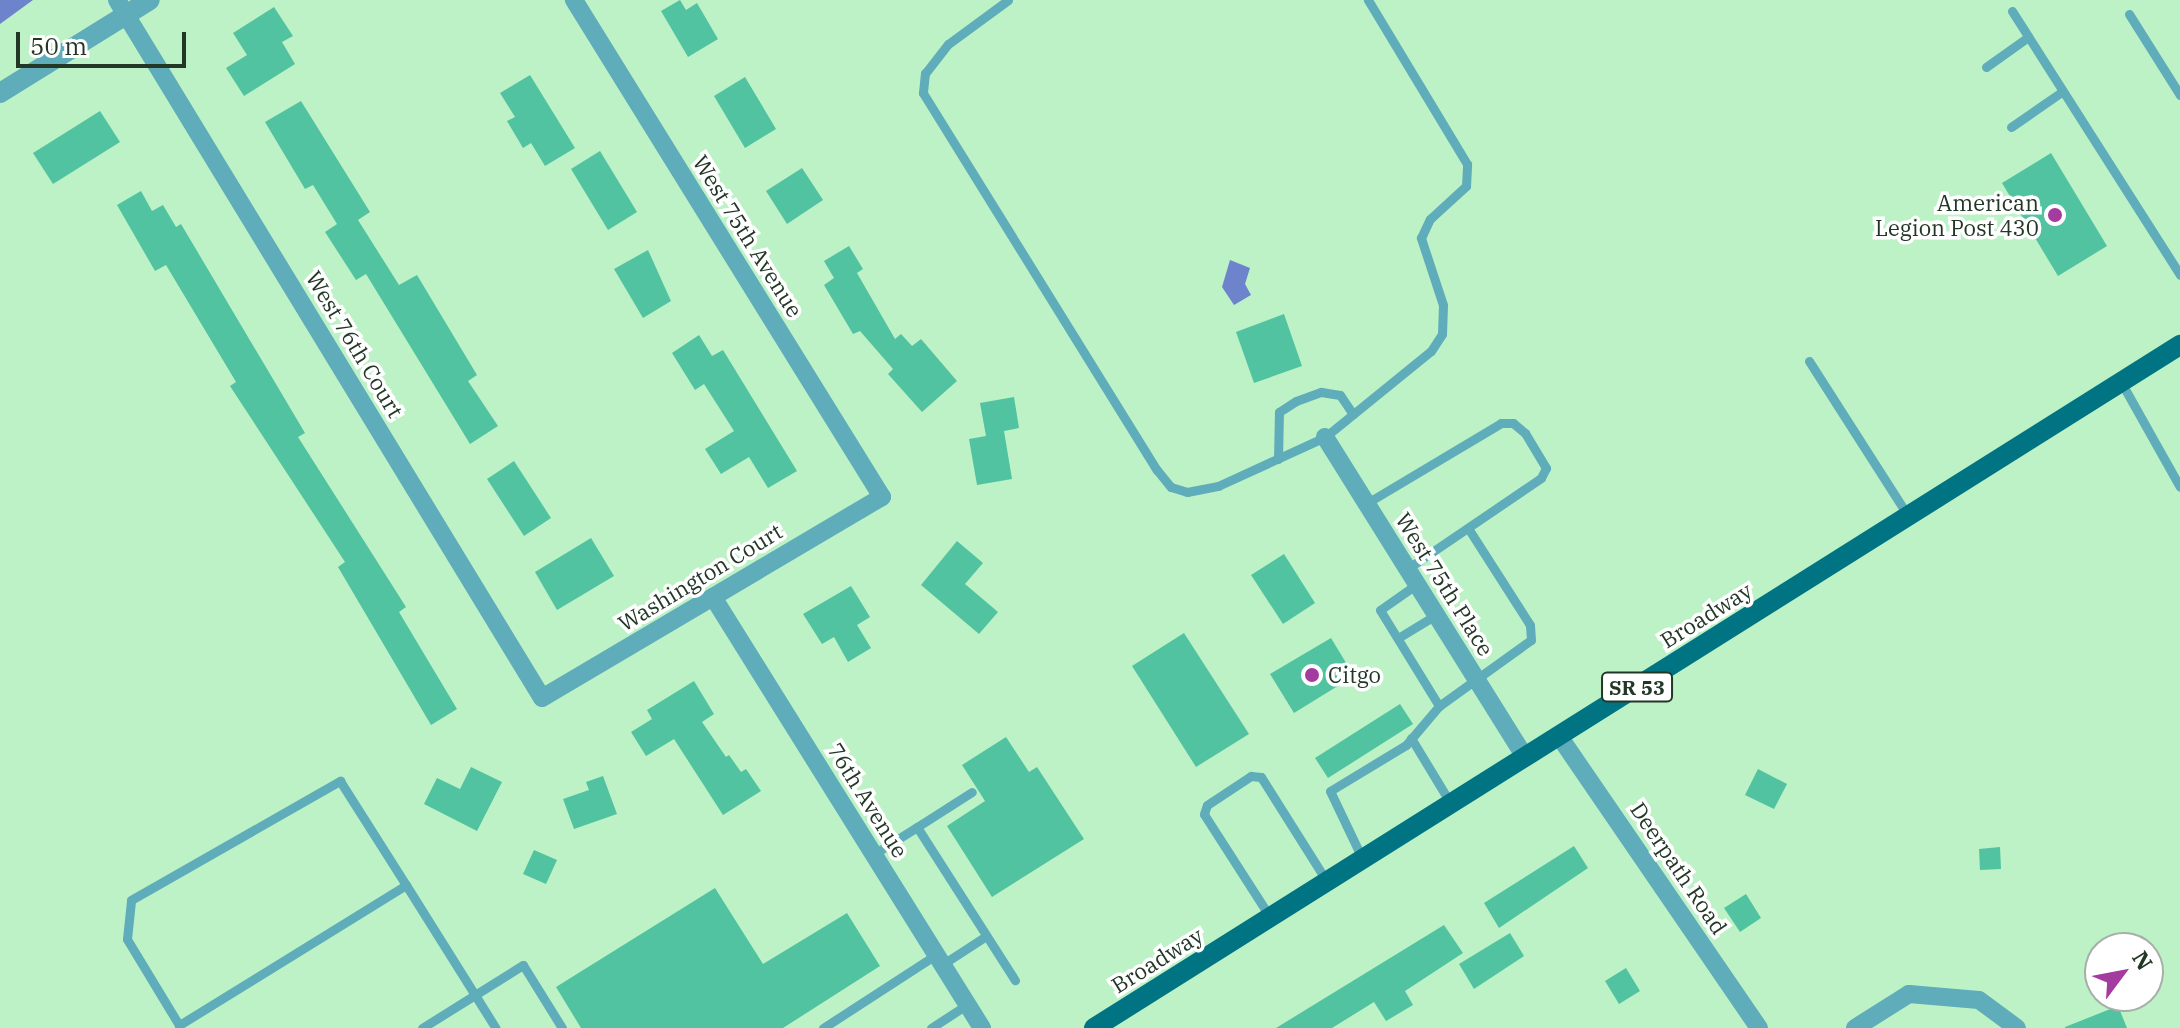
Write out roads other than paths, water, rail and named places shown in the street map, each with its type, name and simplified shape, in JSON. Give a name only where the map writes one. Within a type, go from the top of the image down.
[{"type":"main road","name":"Broadway","points":[[1094,1028],[2180,345]]},
{"type":"street","points":[[0,93],[122,7],[150,0]]},
{"type":"street","name":"West 75th Avenue","points":[[574,0],[882,497]]},
{"type":"street","name":"West 76th Court","points":[[122,7],[542,698]]},
{"type":"street","name":"West 75th Place","points":[[1325,437],[1525,757]]},
{"type":"street","name":"Washington Court","points":[[542,698],[882,497]]},
{"type":"street","name":"76th Avenue","points":[[713,597],[982,1028]]},
{"type":"street","name":"Deerpath Road","points":[[1559,736],[1759,1028]]},
{"type":"street","points":[[1855,1028],[1909,994],[1979,1000],[2017,1028]]},
{"type":"lane","points":[[1008,0],[948,44],[925,73],[923,93],[1171,487],[1187,492],[1218,486],[1325,437],[1431,351],[1442,334],[1443,305],[1421,238],[1430,219],[1466,186],[1467,164],[1368,0]]},
{"type":"lane","points":[[2012,11],[2180,275]]},
{"type":"lane","points":[[2129,14],[2180,95]]},
{"type":"lane","points":[[1986,67],[2028,37]]},
{"type":"lane","points":[[2011,127],[2063,91]]},
{"type":"lane","points":[[1809,361],[1908,516]]},
{"type":"lane","points":[[2121,382],[2180,487]]},
{"type":"lane","points":[[1278,459],[1279,412],[1296,401],[1321,392],[1340,395],[1353,414]]},
{"type":"lane","points":[[1367,503],[1501,423],[1513,423],[1525,433],[1546,468],[1541,478],[1468,528],[1380,606],[1439,706]]},
{"type":"lane","points":[[1362,859],[1328,795],[1411,738],[1439,706],[1531,640],[1530,625],[1468,528]]},
{"type":"lane","points":[[1398,638],[1436,615]]},
{"type":"lane","points":[[1411,738],[1451,804]]},
{"type":"lane","points":[[1270,917],[1204,814],[1207,805],[1251,776],[1261,777],[1327,882]]},
{"type":"lane","points":[[406,885],[179,1025],[127,939],[131,900],[340,781],[406,885],[496,1028]]},
{"type":"lane","points":[[874,854],[972,792]]},
{"type":"lane","points":[[917,827],[1015,980]]},
{"type":"lane","points":[[823,1028],[940,959],[986,936]]},
{"type":"lane","points":[[422,1028],[523,965],[562,1028]]},
{"type":"lane","points":[[931,1028],[968,1004]]},
{"type":"water","points":[[0,0],[33,0],[0,24]]},
{"type":"water","points":[[1230,260],[1250,268],[1245,284],[1251,295],[1234,305],[1222,287]]},
{"type":"place","name":"American Legion Post 430","points":[[2055,215]]},
{"type":"place","name":"Citgo","points":[[1312,675]]}]
